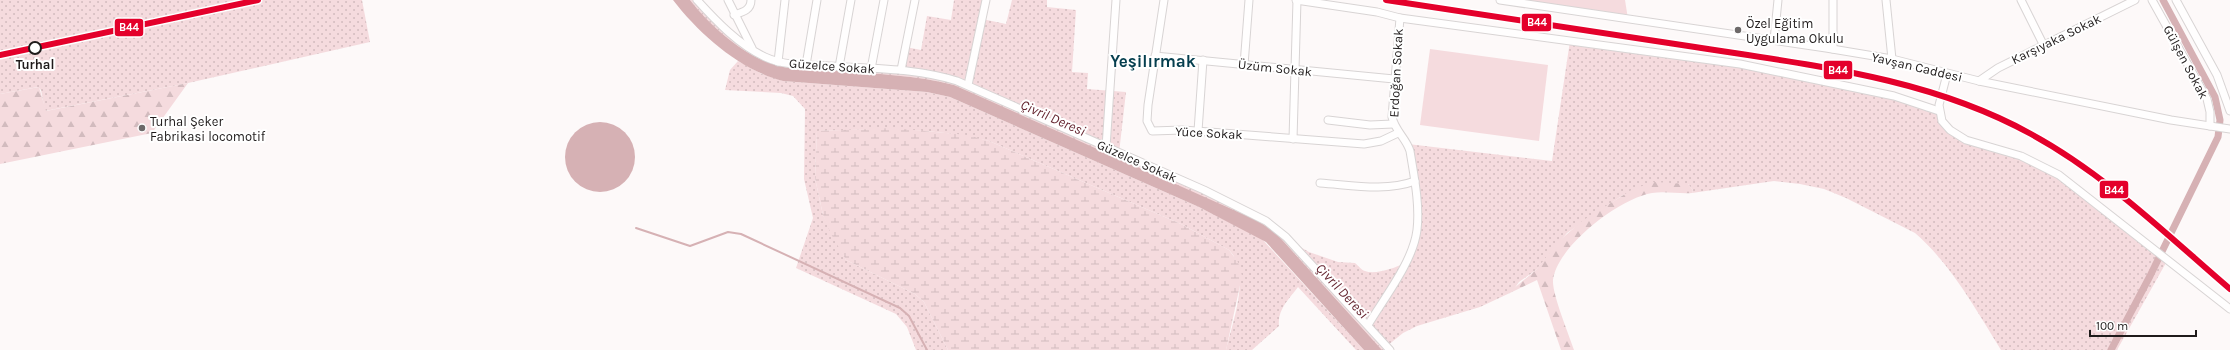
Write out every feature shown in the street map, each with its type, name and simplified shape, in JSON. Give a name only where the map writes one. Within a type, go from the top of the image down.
[{"type":"street","name":"Güzelce Sokak","points":[[697,0],[716,20],[752,50],[778,62],[901,70],[945,77],[968,85],[1106,148],[1204,190],[1271,224],[1286,237],[1390,350]]},
{"type":"street","points":[[728,0],[752,50]]},
{"type":"street","points":[[734,15],[746,11],[751,4],[750,0]]},
{"type":"street","points":[[778,62],[785,0]]},
{"type":"street","points":[[806,65],[817,0]]},
{"type":"street","points":[[839,67],[851,0]]},
{"type":"street","points":[[871,69],[884,0]]},
{"type":"street","points":[[901,70],[915,0]]},
{"type":"street","points":[[968,85],[986,0]]},
{"type":"street","points":[[1106,148],[1116,0]]},
{"type":"street","name":"Yüce Sokak","points":[[1164,0],[1148,105],[1149,128],[1155,132],[1175,130],[1198,131],[1370,144],[1381,141],[1398,133]]},
{"type":"street","points":[[1244,65],[1249,0]]},
{"type":"street","points":[[1294,139],[1297,0],[1377,12],[1400,18],[1740,64],[1886,95],[1939,111]]},
{"type":"street","name":"Yavşan Caddesi","points":[[1500,0],[1774,40],[1892,59],[1979,81],[2227,129]]},
{"type":"street","points":[[1774,40],[1778,0]]},
{"type":"street","points":[[1833,0],[1833,49]]},
{"type":"street","points":[[1886,0],[1892,59]]},
{"type":"street","points":[[2021,0],[2044,46]]},
{"type":"street","name":"Karşıyaka Sokak","points":[[1979,81],[1998,68],[2135,0]]},
{"type":"street","name":"Gülşen Sokak","points":[[2152,0],[2207,99],[2212,126]]},
{"type":"street","points":[[2176,0],[2217,75],[2230,111]]},
{"type":"street","name":"Erdoğan Sokak","points":[[1368,326],[1405,263],[1413,245],[1417,218],[1415,181],[1410,151],[1408,144],[1398,133],[1394,124],[1392,108],[1400,18]]},
{"type":"street","name":"Üzüm Sokak","points":[[1155,56],[1394,80]]},
{"type":"street","points":[[1198,131],[1203,60]]},
{"type":"street","points":[[1947,74],[1941,94],[1939,111],[1946,126],[1960,137],[2021,156],[2059,175],[2164,259],[2230,309]]},
{"type":"street","points":[[1328,120],[1370,125],[1394,124]]},
{"type":"street","points":[[1320,183],[1385,187],[1399,186],[1415,181]]},
{"type":"green space","points":[[0,0],[362,0],[370,42],[188,83],[45,111],[41,90],[38,87],[0,94]]},
{"type":"green space","points":[[690,0],[697,0],[750,49],[778,62],[901,70],[906,47],[921,50],[927,16],[951,20],[954,0],[986,0],[982,19],[1006,24],[1012,0],[1047,0],[1047,7],[1076,10],[1072,72],[1088,73],[1087,89],[1126,92],[1119,153],[1258,216],[1290,241],[1309,252],[1338,262],[1355,263],[1362,270],[1369,272],[1385,270],[1405,263],[1417,230],[1408,144],[1552,161],[1570,41],[1784,71],[1939,111],[1950,130],[2045,167],[2167,261],[2117,350],[2001,350],[1962,288],[1940,258],[1915,233],[1846,198],[1824,189],[1774,181],[1692,193],[1693,190],[1688,184],[1682,184],[1623,195],[1567,233],[1536,270],[1519,282],[1512,292],[1480,307],[1417,326],[1403,333],[1387,346],[1390,350],[1382,350],[1275,232],[954,85],[896,75],[793,69],[766,62],[730,40],[698,10]]},
{"type":"green space","points":[[1500,0],[1625,0],[1628,19]]},
{"type":"green space","points":[[1430,49],[1548,65],[1539,141],[1420,125]]},
{"type":"green space","points":[[738,61],[762,74],[783,81],[927,92],[950,97],[1199,207],[1261,238],[1364,350],[1356,350],[1298,287],[1282,310],[1279,326],[1252,350],[1226,350],[1236,313],[1240,285],[1236,260],[1229,250],[1181,224],[989,141],[967,136],[925,131],[817,131],[815,178],[823,215],[846,260],[915,294],[924,302],[948,350],[916,350],[907,327],[896,314],[796,268],[813,218],[804,179],[805,109],[793,96],[781,93],[725,90],[730,70]]},
{"type":"green space","points":[[188,83],[152,133],[0,164],[0,94],[39,87],[46,111]]},
{"type":"green space","points":[[893,128],[967,135],[989,141],[1181,224],[1229,250],[1238,262],[1242,276],[1226,350],[948,350],[924,302],[915,294],[846,260],[831,234],[823,215],[815,178],[817,131]]},
{"type":"green space","points":[[1654,182],[1688,184],[1693,190],[1692,193],[1652,193],[1624,204],[1592,226],[1578,239],[1557,267],[1553,280],[1553,286],[1574,350],[1561,350],[1537,280],[1512,292],[1513,289],[1536,270],[1559,241],[1582,221],[1633,189]]},
{"type":"shaded area","points":[[673,0],[690,0],[718,30],[730,40],[766,62],[793,69],[896,75],[954,85],[1256,220],[1275,232],[1382,350],[1364,350],[1266,242],[1199,207],[950,97],[927,92],[783,81],[767,76],[751,69],[722,50],[696,26]]},
{"type":"shaded area","points":[[600,122],[613,125],[625,132],[632,144],[635,157],[632,170],[625,182],[613,189],[600,192],[587,189],[575,182],[568,170],[565,157],[568,144],[575,132],[587,125]]},
{"type":"waterway","points":[[2111,350],[2150,276],[2218,137],[2220,120],[2215,97],[2163,0]]},
{"type":"waterway","points":[[636,228],[690,246],[728,232],[741,234],[900,308],[909,316],[927,350]]},
{"type":"transit line","name":"B44","points":[[0,55],[258,0]]},
{"type":"transit line","name":"B44","points":[[1386,0],[1824,67],[1909,86],[1951,99],[1992,115],[2031,134],[2058,150],[2110,186],[2135,206],[2230,289]]},
{"type":"place","name":"Özel Eğitim Uygulama Okulu","points":[[1738,30]]},
{"type":"place","name":"Turhal","points":[[35,48]]},
{"type":"place","name":"Turhal Şeker Fabrikasi locomotif","points":[[142,128]]},
{"type":"district","name":"Yeşilırmak","points":[[1153,61]]},
{"type":"water label","name":"Çivril Deresi","points":[[1053,118]]},
{"type":"water label","name":"Çivril Deresi","points":[[1342,291]]}]
